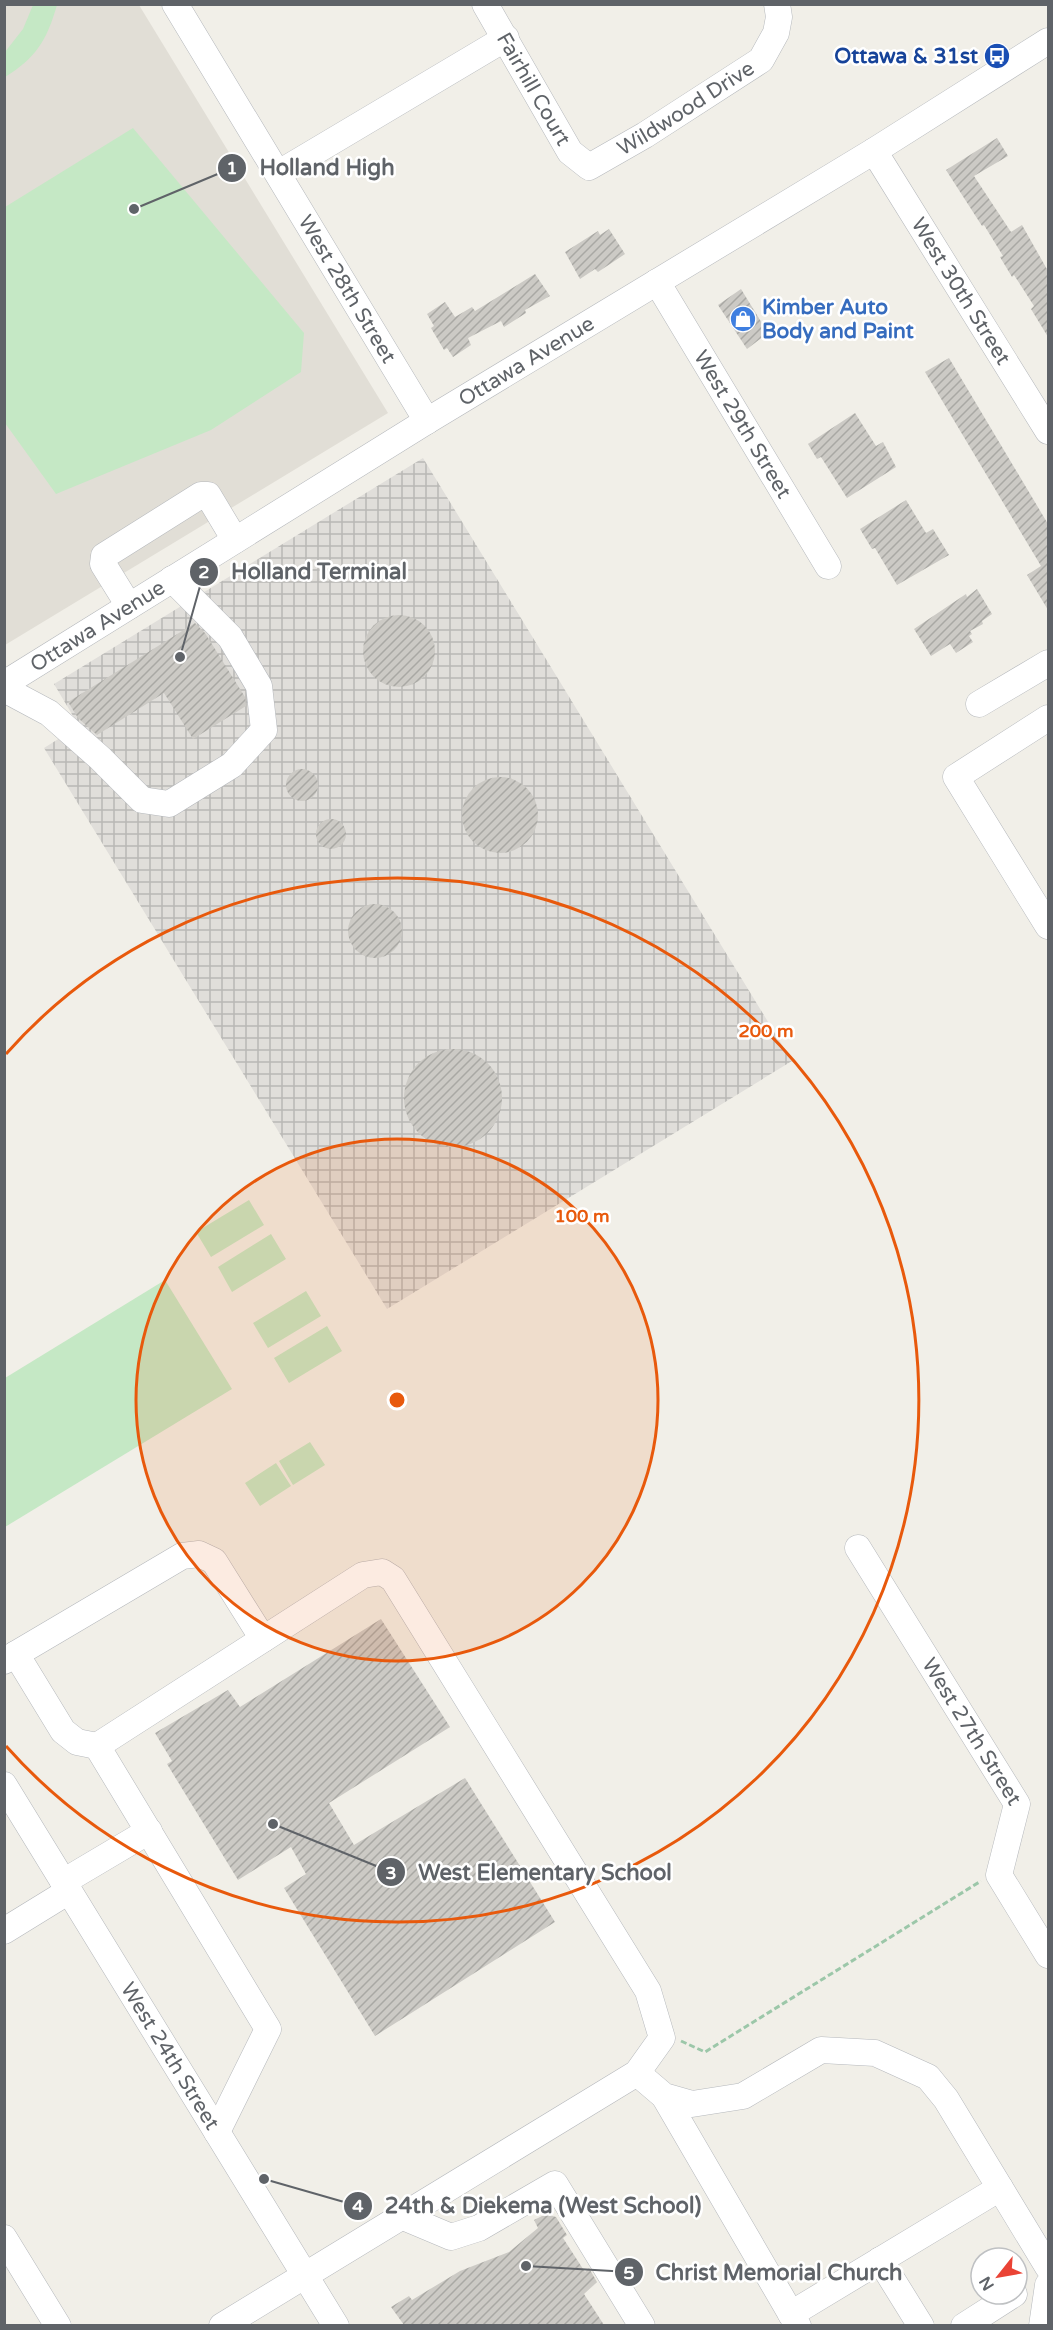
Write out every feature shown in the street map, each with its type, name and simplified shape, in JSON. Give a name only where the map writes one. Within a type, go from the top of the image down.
[{"type":"street","name":"West 28th Street","points":[[175,4],[427,421]]},
{"type":"street","name":"Fairhill Court","points":[[485,4],[570,152],[589,167]]},
{"type":"street","name":"Wildwood Drive","points":[[589,167],[645,135],[761,60],[776,33],[779,17],[777,4]]},
{"type":"street","points":[[279,173],[506,38]]},
{"type":"street","name":"Ottawa Avenue","points":[[4,684],[427,421],[874,151],[1048,41]]},
{"type":"street","name":"West 30th Street","points":[[874,151],[1048,431]]},
{"type":"street","name":"West 29th Street","points":[[657,282],[828,566]]},
{"type":"street","points":[[129,606],[103,564],[104,556],[201,495],[208,495],[235,540]]},
{"type":"street","points":[[4,689],[50,714],[100,758],[142,800],[169,804],[232,765],[264,730],[259,686],[230,637],[172,579]]},
{"type":"street","points":[[979,704],[1048,663]]},
{"type":"street","points":[[1048,718],[956,777],[1048,926]]},
{"type":"street","name":"West 27th Street","points":[[858,1548],[1017,1804],[1001,1869]]},
{"type":"street","points":[[222,2325],[637,2073],[662,2038],[648,1991],[393,1579],[382,1572],[363,1575],[97,1746],[77,1742],[63,1731],[10,1657],[182,1556],[199,1554],[214,1561],[263,1639]]},
{"type":"street","points":[[97,1746],[268,2029],[217,2132]]},
{"type":"street","name":"West 24th Street","points":[[4,1785],[336,2325]]},
{"type":"street","points":[[4,1931],[66,1886],[149,1831]]},
{"type":"street","points":[[1001,1869],[999,1875],[1048,1955]]},
{"type":"street","points":[[664,2097],[692,2104],[743,2096],[821,2050],[874,2053],[928,2077],[946,2099],[1048,2267]]},
{"type":"street","points":[[637,2073],[664,2097],[794,2320],[880,2260],[1000,2188]]},
{"type":"street","points":[[401,2216],[451,2237],[479,2228],[555,2184],[642,2325]]},
{"type":"street","points":[[4,2238],[58,2325]]},
{"type":"street","points":[[880,2260],[921,2325]]},
{"type":"street","points":[[1029,2284],[1048,2272]]},
{"type":"street","points":[[1042,2325],[1048,2285]]},
{"type":"street","points":[[964,2325],[995,2306]]},
{"type":"path","points":[[662,2038],[668,2036],[705,2052],[1001,1869]]},
{"type":"shaded area","points":[[5,5],[139,5],[388,413],[5,645]]},
{"type":"shaded area","points":[[423,458],[792,1061],[387,1309],[44,748],[79,726],[54,684]]},
{"type":"green space","points":[[33,5],[57,5],[39,47],[25,63],[5,77],[5,52],[23,29]]},
{"type":"green space","points":[[133,128],[304,333],[301,372],[211,430],[56,494],[5,423],[5,207]]},
{"type":"green space","points":[[249,1200],[264,1225],[211,1257],[196,1232]]},
{"type":"green space","points":[[271,1234],[286,1259],[232,1292],[218,1267]]},
{"type":"green space","points":[[165,1280],[232,1389],[5,1527],[5,1378]]},
{"type":"green space","points":[[306,1291],[321,1316],[268,1348],[253,1323]]},
{"type":"green space","points":[[327,1326],[342,1351],[289,1383],[274,1358]]},
{"type":"green space","points":[[310,1442],[325,1465],[293,1485],[279,1461]]},
{"type":"green space","points":[[276,1463],[291,1486],[260,1506],[245,1483]]},
{"type":"building","points":[[997,138],[1008,156],[974,176],[1011,232],[1022,225],[1048,271],[1048,337],[1031,309],[1034,306],[1014,275],[1012,277],[1000,257],[1003,256],[984,225],[982,226],[946,170]]},
{"type":"building","points":[[609,229],[625,254],[598,272],[595,269],[580,279],[565,252],[598,231],[600,235]]},
{"type":"building","points":[[535,274],[550,296],[525,310],[526,313],[504,327],[501,321],[468,338],[471,345],[453,357],[447,348],[444,350],[431,328],[434,326],[427,314],[445,302],[455,317],[472,307],[475,311]]},
{"type":"building","name":"Kimber Auto Body and Paint","points":[[741,289],[768,333],[747,349],[718,305]]},
{"type":"building","points":[[949,358],[1048,524],[1048,610],[1027,575],[1041,566],[925,372]]},
{"type":"building","points":[[855,413],[876,446],[883,442],[896,467],[847,498],[821,457],[817,459],[808,444]]},
{"type":"building","points":[[906,500],[926,533],[933,529],[949,555],[897,585],[875,548],[872,549],[860,529]]},
{"type":"building","points":[[977,589],[992,614],[982,621],[983,624],[970,631],[972,634],[969,636],[973,642],[956,653],[950,644],[931,656],[914,629]]},
{"type":"building","points":[[399,615],[419,621],[429,631],[435,651],[429,671],[419,681],[399,687],[379,681],[369,671],[363,651],[369,631],[379,621]]},
{"type":"building","points":[[195,623],[205,633],[245,697],[246,706],[193,739],[164,693],[97,735],[78,718],[68,702]]},
{"type":"building","points":[[302,769],[313,774],[318,785],[313,796],[302,801],[291,796],[286,785],[291,774]]},
{"type":"building","points":[[500,777],[514,780],[527,788],[535,801],[538,815],[535,829],[527,842],[514,850],[500,853],[486,850],[473,842],[465,829],[462,815],[465,801],[473,788],[486,780]]},
{"type":"building","points":[[331,819],[342,823],[346,834],[342,845],[331,849],[320,845],[316,834],[320,823]]},
{"type":"building","points":[[370,904],[380,904],[394,912],[400,921],[402,931],[400,941],[394,950],[380,958],[370,958],[353,946],[348,936],[348,926],[360,909]]},
{"type":"building","points":[[453,1049],[472,1053],[488,1063],[498,1079],[502,1098],[498,1117],[488,1133],[472,1143],[453,1147],[434,1143],[418,1133],[408,1117],[404,1098],[408,1079],[418,1063],[434,1053]]},
{"type":"building","points":[[381,1619],[450,1727],[329,1803],[354,1845],[465,1778],[555,1922],[375,2036],[284,1888],[306,1874],[291,1847],[238,1880],[167,1764],[172,1761],[155,1733],[228,1690],[240,1707]]},
{"type":"building","points":[[546,2214],[556,2217],[567,2235],[563,2238],[585,2272],[589,2268],[597,2282],[584,2294],[604,2325],[404,2325],[391,2307],[409,2296],[412,2300],[460,2271],[509,2252],[538,2228],[534,2220]]},
{"type":"place","name":"Ottawa & 31st","points":[[997,56]]},
{"type":"place","name":"Holland High","points":[[134,209]]},
{"type":"place","name":"Kimber Auto Body and Paint","points":[[743,319]]},
{"type":"place","name":"Holland Terminal","points":[[180,657]]},
{"type":"place","name":"West Elementary School","points":[[273,1824]]},
{"type":"place","name":"24th & Diekema (West School)","points":[[264,2179]]},
{"type":"place","name":"Christ Memorial Church","points":[[526,2266]]}]
